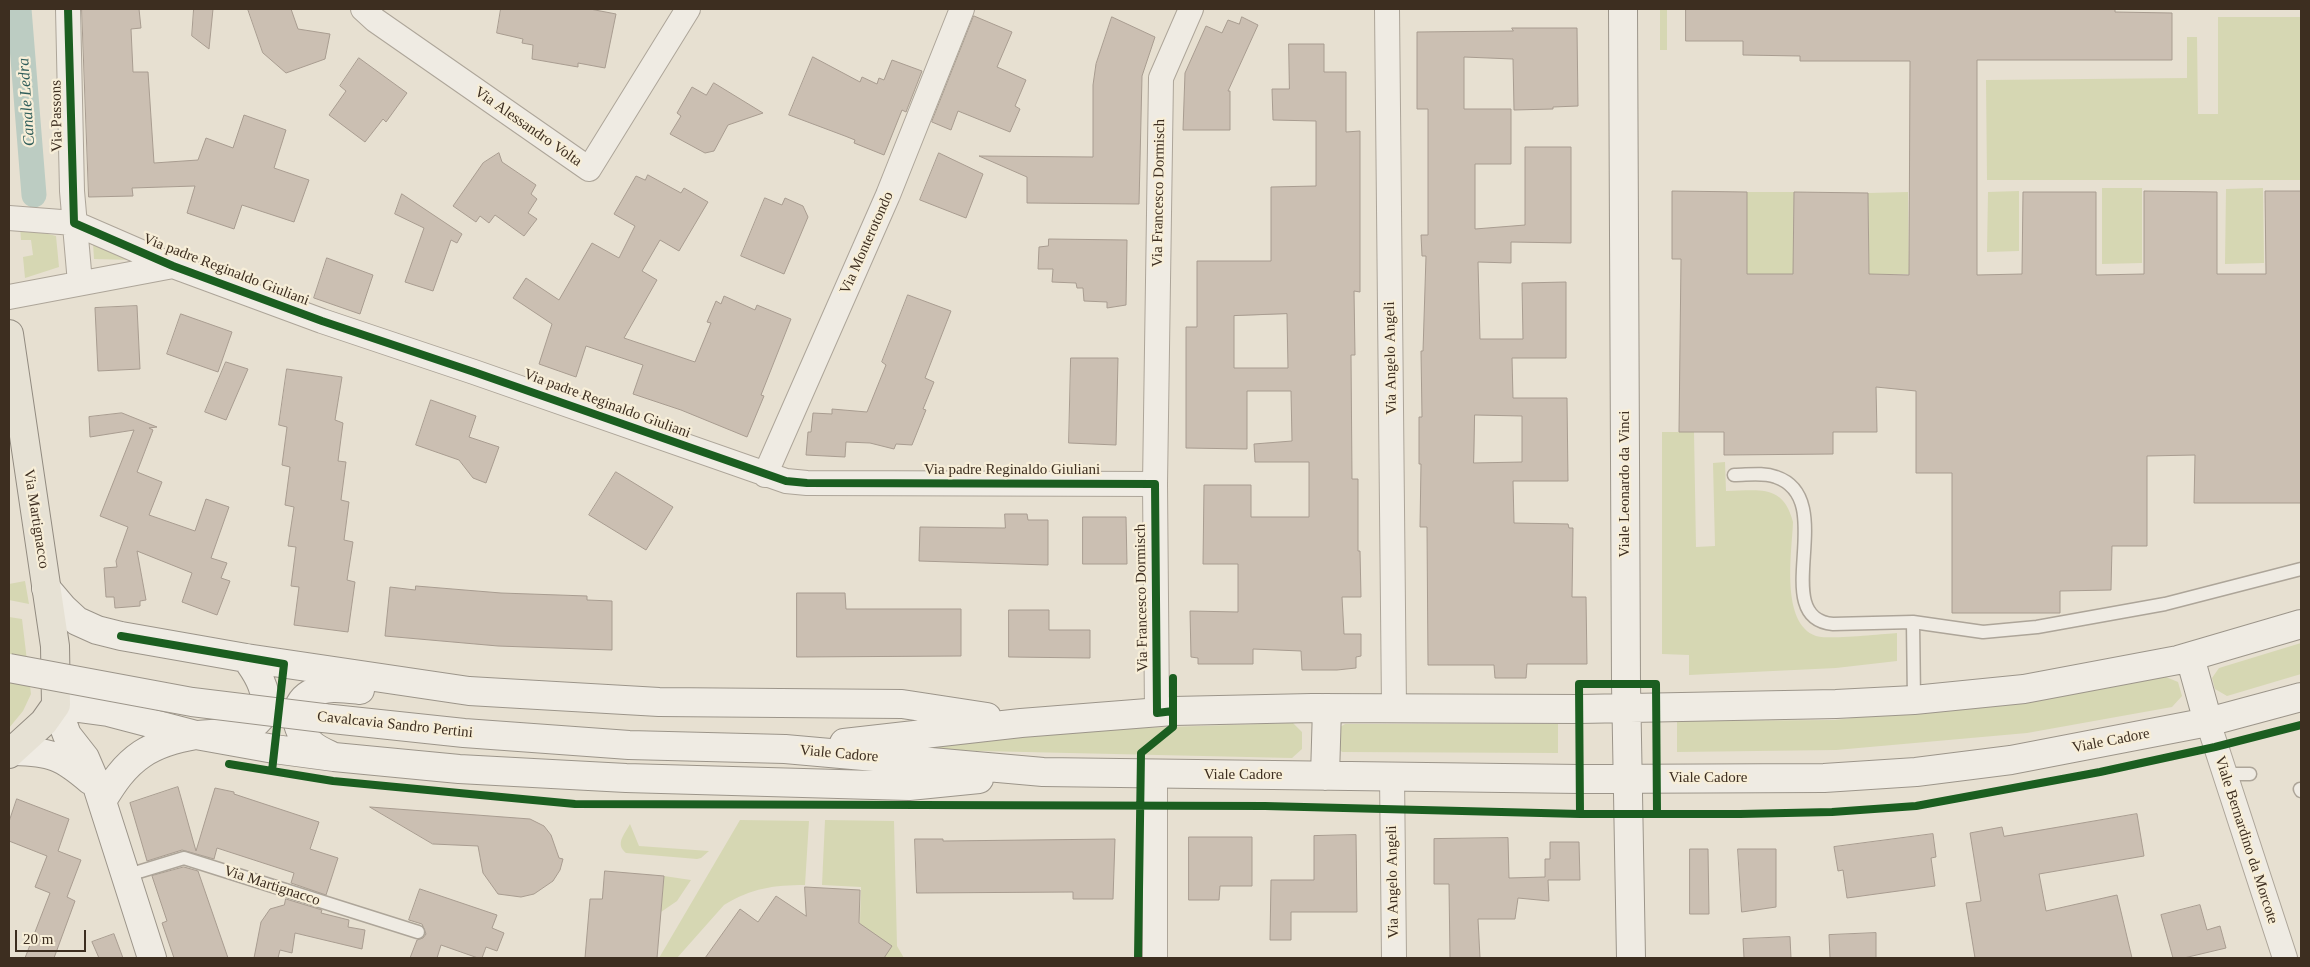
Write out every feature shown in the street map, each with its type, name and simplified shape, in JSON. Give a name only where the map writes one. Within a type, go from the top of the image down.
[{"type":"main road","name":"Viale Leonardo da Vinci","points":[[1623,9],[1626,708],[1631,958]]},
{"type":"main road","name":"Via Martignacco","points":[[9,334],[11,359],[55,646],[56,705],[67,735],[85,758],[100,793],[152,958]]},
{"type":"main road","points":[[46,588],[77,621],[97,630],[121,636],[246,658],[469,691],[659,702],[902,704],[1021,723]]},
{"type":"main road","name":"Viale Cadore","points":[[785,749],[1021,723],[1157,713],[1320,708],[1626,708],[1836,704],[1914,700],[2024,689],[2190,657],[2301,624]]},
{"type":"main road","points":[[2190,657],[2208,722]]},
{"type":"main road","points":[[12,752],[41,752],[59,757],[73,766],[100,793],[142,754],[168,742],[196,735],[231,732],[243,729],[259,720],[266,704],[266,695],[263,685],[246,658]]},
{"type":"main road","name":"Cavalcavia Sandro Pertini","points":[[9,668],[192,702],[464,734],[600,743],[785,749]]},
{"type":"main road","points":[[334,757],[310,744],[301,734],[297,721],[297,710],[310,694],[324,689],[342,688],[394,694],[469,691]]},
{"type":"main road","name":"Viale Cadore","points":[[785,749],[1043,772],[1155,775],[1824,778],[1916,772],[2011,760],[2208,722],[2301,696]]},
{"type":"main road","points":[[12,752],[44,722],[56,705],[108,712],[196,735],[334,757],[459,769],[626,778],[909,786],[1043,772]]},
{"type":"main road","points":[[1318,776],[1320,708]]},
{"type":"street","name":"Via Passons","points":[[68,9],[74,223],[80,283]]},
{"type":"street","name":"Via Alessandro Volta","points":[[363,9],[374,20],[589,169],[688,9]]},
{"type":"street","name":"Via Monterotondo","points":[[765,475],[888,195],[962,9]]},
{"type":"street","name":"Via Francesco Dormisch","points":[[1157,713],[1155,484],[1161,78],[1191,9]]},
{"type":"street","name":"Via Angelo Angeli","points":[[1388,9],[1394,708]]},
{"type":"street","name":"Via padre Reginaldo Giuliani","points":[[9,218],[74,223],[173,266],[322,321],[786,481],[808,483],[1155,484]]},
{"type":"street","name":"Via padre Reginaldo Giuliani","points":[[9,297],[173,266]]},
{"type":"street","name":"Viale Bernardino da Morcote","points":[[2208,722],[2285,958]]},
{"type":"street","points":[[1155,775],[1155,958]]},
{"type":"street","name":"Via Angelo Angeli","points":[[1392,776],[1394,958]]},
{"type":"lane","points":[[1734,475],[1776,476],[1796,489],[1801,498],[1805,517],[1803,596],[1807,611],[1823,623],[1913,622],[1983,632],[2038,627],[2165,604],[2301,569]]},
{"type":"lane","points":[[1913,622],[1914,700]]},
{"type":"lane","points":[[2224,774],[2250,774]]},
{"type":"lane","name":"Via Martignacco","points":[[125,876],[184,858],[418,932]]},
{"type":"green space","points":[[1660,9],[1667,9],[1667,50],[1660,50]]},
{"type":"green space","points":[[2218,17],[2301,17],[2301,180],[1987,180],[1986,80],[2187,78],[2187,37],[2197,37],[2198,114],[2218,114]]},
{"type":"green space","points":[[2102,188],[2142,188],[2142,263],[2102,264]]},
{"type":"green space","points":[[2263,188],[2264,263],[2225,264],[2226,189]]},
{"type":"green space","points":[[2019,191],[2019,251],[1987,252],[1988,192]]},
{"type":"green space","points":[[1747,192],[1794,192],[1793,258],[1801,274],[1747,274]]},
{"type":"green space","points":[[1908,192],[1909,274],[1869,274],[1868,193]]},
{"type":"green space","points":[[20,227],[56,236],[59,267],[25,278],[23,257],[33,255],[31,240],[21,240]]},
{"type":"green space","points":[[93,243],[133,260],[94,259]]},
{"type":"green space","points":[[1662,432],[1694,432],[1696,547],[1715,546],[1713,463],[1725,462],[1726,491],[1768,492],[1776,495],[1789,509],[1793,522],[1790,568],[1793,602],[1797,617],[1805,629],[1816,636],[1822,637],[1897,633],[1897,661],[1836,668],[1689,675],[1689,655],[1662,654]]},
{"type":"green space","points":[[25,581],[29,604],[9,600],[9,584]]},
{"type":"green space","points":[[9,617],[22,619],[31,694],[23,711],[9,728]]},
{"type":"green space","points":[[2301,643],[2301,674],[2227,696],[2215,689],[2212,678],[2219,668]]},
{"type":"green space","points":[[2166,677],[2178,682],[2182,696],[2172,707],[2027,733],[1836,750],[1677,752],[1677,721],[1834,720],[2024,699]]},
{"type":"green space","points":[[1293,723],[1302,732],[1302,749],[1292,758],[892,749],[1104,729]]},
{"type":"green space","points":[[1345,724],[1558,724],[1558,753],[1342,752],[1335,744],[1335,730]]},
{"type":"green space","points":[[740,820],[809,821],[805,885],[763,889],[734,899],[724,905],[677,958],[659,958]]},
{"type":"green space","points":[[825,820],[894,821],[897,946],[904,958],[859,958],[861,887],[822,885]]},
{"type":"green space","points":[[630,824],[639,846],[709,851],[697,859],[626,853],[621,843]]},
{"type":"green space","points":[[664,876],[691,880],[677,901],[661,912]]},
{"type":"building","points":[[82,9],[139,9],[141,28],[131,29],[133,72],[148,72],[154,163],[198,160],[206,138],[233,148],[244,115],[286,130],[274,168],[309,180],[294,222],[242,205],[234,229],[187,213],[195,186],[132,188],[133,196],[89,197]]},
{"type":"building","points":[[194,9],[213,9],[209,49],[192,36]]},
{"type":"building","points":[[248,9],[291,9],[298,29],[330,34],[325,59],[286,73],[263,53]]},
{"type":"building","points":[[501,9],[590,9],[616,14],[605,68],[578,63],[578,67],[532,59],[533,45],[522,43],[523,39],[497,33]]},
{"type":"building","points":[[1686,9],[2115,9],[2115,12],[2172,13],[2172,60],[1977,60],[1977,275],[2022,274],[2023,192],[2096,192],[2096,275],[2144,274],[2144,191],[2217,192],[2217,274],[2266,274],[2265,191],[2301,191],[2301,503],[2194,503],[2195,455],[2147,456],[2147,546],[2112,546],[2111,590],[2060,591],[2060,613],[1952,613],[1952,473],[1916,473],[1916,391],[1876,387],[1877,432],[1833,432],[1833,454],[1724,455],[1724,432],[1679,432],[1681,259],[1672,259],[1672,191],[1747,192],[1747,274],[1793,274],[1794,192],[1868,193],[1869,274],[1909,275],[1910,61],[1800,61],[1800,56],[1743,55],[1743,41],[1686,41]]},
{"type":"building","points":[[974,16],[1012,32],[997,67],[1026,80],[1015,106],[1020,109],[1010,132],[958,111],[951,130],[932,122]]},
{"type":"building","points":[[1112,17],[1155,37],[1142,76],[1139,204],[1027,203],[1027,177],[979,156],[1093,157],[1093,85],[1096,64]]},
{"type":"building","points":[[1242,17],[1258,25],[1228,91],[1230,91],[1230,130],[1183,130],[1185,73],[1206,26],[1222,33],[1228,20],[1239,24]]},
{"type":"building","points":[[1512,28],[1577,28],[1578,106],[1514,110],[1513,59],[1464,57],[1464,109],[1511,109],[1511,164],[1475,164],[1475,229],[1525,225],[1525,147],[1571,147],[1571,243],[1511,242],[1511,263],[1478,262],[1480,339],[1523,339],[1522,283],[1566,282],[1566,358],[1512,358],[1513,398],[1567,398],[1568,481],[1513,481],[1514,523],[1568,524],[1569,528],[1573,528],[1572,597],[1586,597],[1587,664],[1527,664],[1526,678],[1495,678],[1494,665],[1428,665],[1427,527],[1420,527],[1421,464],[1419,464],[1419,417],[1422,417],[1421,351],[1423,351],[1426,256],[1422,256],[1421,235],[1428,235],[1428,109],[1417,109],[1417,32],[1513,31]],"holes":[[[1475,415],[1522,416],[1522,462],[1474,463]]]},
{"type":"building","points":[[1289,44],[1324,44],[1324,72],[1346,72],[1346,132],[1360,131],[1360,292],[1354,291],[1355,355],[1351,355],[1352,479],[1358,479],[1358,551],[1360,551],[1361,597],[1342,597],[1344,634],[1361,634],[1361,656],[1356,657],[1356,668],[1337,670],[1302,670],[1301,651],[1253,649],[1253,664],[1198,664],[1198,658],[1191,657],[1190,611],[1238,612],[1238,564],[1203,564],[1204,485],[1251,485],[1251,517],[1309,517],[1309,462],[1255,462],[1254,444],[1292,441],[1291,391],[1247,391],[1247,449],[1186,448],[1186,327],[1197,327],[1197,261],[1271,261],[1271,187],[1316,186],[1316,121],[1273,120],[1272,89],[1289,89]],"holes":[[[1287,314],[1288,368],[1234,368],[1234,316]]]},
{"type":"building","points":[[813,57],[860,82],[862,77],[877,84],[879,78],[884,80],[892,60],[922,71],[906,112],[902,110],[884,155],[854,143],[855,140],[789,115]]},
{"type":"building","points":[[359,58],[407,93],[386,122],[383,119],[365,142],[329,115],[346,91],[340,86]]},
{"type":"building","points":[[714,83],[763,113],[728,125],[714,151],[705,153],[670,134],[681,116],[677,113],[692,87],[706,95]]},
{"type":"building","points":[[499,153],[502,162],[536,185],[531,194],[537,199],[528,213],[537,219],[524,236],[495,215],[489,223],[480,216],[476,222],[453,206],[483,163]]},
{"type":"building","points":[[939,153],[983,174],[966,218],[920,200]]},
{"type":"building","points":[[648,175],[681,193],[684,188],[708,202],[679,251],[660,240],[642,271],[657,280],[624,338],[695,362],[711,323],[707,322],[716,301],[721,304],[724,296],[755,310],[757,305],[791,319],[761,395],[764,396],[747,437],[681,410],[633,394],[643,365],[586,346],[576,377],[539,364],[552,324],[513,298],[526,278],[559,300],[592,243],[619,258],[635,226],[614,214],[636,176],[645,180]]},
{"type":"building","points":[[402,194],[462,234],[457,243],[451,240],[433,291],[405,282],[424,228],[395,214]]},
{"type":"building","points":[[765,198],[782,205],[785,198],[803,206],[808,217],[784,274],[741,256]]},
{"type":"building","points":[[1049,239],[1127,240],[1126,305],[1107,308],[1107,302],[1084,301],[1083,288],[1077,288],[1076,283],[1052,282],[1053,269],[1038,269],[1039,247],[1048,246]]},
{"type":"building","points":[[327,258],[373,275],[360,314],[314,298]]},
{"type":"building","points":[[908,295],[951,311],[925,378],[934,382],[923,409],[926,410],[912,445],[896,444],[894,449],[870,443],[846,442],[845,457],[806,455],[808,432],[811,432],[813,413],[832,414],[832,409],[867,412],[886,365],[882,362]]},
{"type":"building","points":[[137,306],[140,369],[98,371],[95,308]]},
{"type":"building","points":[[181,314],[232,332],[218,372],[167,354]]},
{"type":"building","points":[[1071,358],[1118,358],[1116,445],[1069,443]]},
{"type":"building","points":[[226,362],[248,369],[226,420],[205,412]]},
{"type":"building","points":[[287,369],[342,377],[335,420],[343,423],[338,461],[346,462],[341,500],[349,502],[344,540],[353,542],[347,580],[355,582],[348,632],[294,625],[299,587],[291,586],[296,547],[288,546],[294,507],[285,505],[290,467],[282,465],[287,427],[279,425]]},
{"type":"building","points":[[431,400],[476,416],[469,437],[499,447],[486,483],[473,478],[459,460],[416,445]]},
{"type":"building","points":[[122,413],[157,427],[149,428],[153,430],[137,472],[162,482],[149,515],[195,531],[206,499],[229,507],[211,558],[227,563],[221,578],[230,581],[217,615],[182,602],[192,573],[137,551],[146,600],[140,601],[140,606],[115,608],[114,597],[106,597],[104,568],[117,567],[116,561],[128,527],[100,516],[134,430],[90,437],[89,417]]},
{"type":"building","points":[[616,472],[673,507],[646,550],[589,515]]},
{"type":"building","points":[[1005,514],[1027,514],[1028,520],[1048,520],[1048,565],[919,561],[920,527],[1005,528]]},
{"type":"building","points":[[1083,517],[1126,517],[1127,564],[1083,564]]},
{"type":"building","points":[[416,586],[501,593],[587,596],[587,600],[612,601],[612,650],[498,646],[385,636],[390,587],[415,590]]},
{"type":"building","points":[[797,593],[845,593],[846,609],[961,609],[961,656],[797,657]]},
{"type":"building","points":[[1009,610],[1049,610],[1049,630],[1090,630],[1090,658],[1009,657]]},
{"type":"building","points":[[178,787],[196,851],[215,788],[234,792],[234,794],[319,822],[310,849],[338,858],[326,895],[291,883],[294,873],[217,848],[214,859],[182,850],[147,861],[130,803]]},
{"type":"building","points":[[17,799],[69,819],[58,851],[81,860],[67,897],[75,901],[54,958],[25,958],[50,893],[35,887],[47,856],[9,841],[9,822]]},
{"type":"building","points":[[370,807],[530,819],[544,826],[551,835],[559,858],[563,859],[560,870],[553,881],[534,894],[521,897],[498,894],[483,873],[478,846],[433,844]]},
{"type":"building","points":[[2137,814],[2144,856],[2039,874],[2046,911],[2117,895],[2132,958],[1975,958],[1966,903],[1981,901],[1970,833],[2002,827],[2004,836]]},
{"type":"building","points":[[1933,834],[1936,857],[1931,858],[1935,886],[1847,898],[1843,870],[1838,871],[1834,847]]},
{"type":"building","points":[[1356,835],[1357,912],[1291,912],[1291,940],[1270,940],[1271,880],[1314,880],[1314,836]]},
{"type":"building","points":[[1189,837],[1252,837],[1252,886],[1220,886],[1219,900],[1189,900]]},
{"type":"building","points":[[1508,838],[1509,878],[1545,877],[1545,859],[1550,859],[1550,842],[1579,842],[1580,880],[1548,880],[1549,901],[1518,898],[1515,919],[1478,919],[1480,958],[1450,958],[1449,884],[1434,884],[1434,839]]},
{"type":"building","points":[[915,839],[943,839],[943,841],[1115,839],[1113,899],[1073,899],[1073,892],[917,893]]},
{"type":"building","points":[[1690,849],[1708,849],[1709,914],[1690,914]]},
{"type":"building","points":[[1738,849],[1776,849],[1776,907],[1742,912]]},
{"type":"building","points":[[184,867],[198,871],[228,958],[174,958],[162,923],[167,921],[152,876]]},
{"type":"building","points":[[605,871],[664,876],[657,958],[585,958],[590,899],[602,899]]},
{"type":"building","points":[[805,887],[860,890],[859,923],[892,946],[884,958],[705,958],[740,909],[758,922],[776,896],[806,916]]},
{"type":"building","points":[[420,889],[497,915],[492,928],[504,933],[497,951],[486,947],[482,958],[478,958],[441,945],[437,958],[410,958],[417,940],[423,938],[426,934],[422,924],[409,920]]},
{"type":"building","points":[[286,899],[322,910],[321,913],[349,920],[348,927],[365,930],[362,949],[295,933],[292,953],[280,950],[278,958],[254,958],[261,922],[270,909],[284,905]]},
{"type":"building","points":[[2200,905],[2207,930],[2220,926],[2226,948],[2184,958],[2173,958],[2161,915]]},
{"type":"building","points":[[1876,933],[1876,958],[1830,958],[1829,935]]},
{"type":"building","points":[[114,934],[123,958],[99,958],[92,942]]},
{"type":"building","points":[[1790,937],[1791,958],[1744,958],[1743,939]]},
{"type":"waterway","name":"Canale Ledra","points":[[19,9],[34,195]]},
{"type":"cycle path","points":[[68,9],[74,223],[173,266],[322,321],[786,481],[807,483],[1155,484],[1157,713],[1173,711]]},
{"type":"cycle path","points":[[121,636],[284,664],[272,771]]},
{"type":"cycle path","points":[[1138,958],[1141,753],[1173,727],[1173,678]]},
{"type":"cycle path","points":[[1580,814],[1579,684],[1656,684],[1657,814]]},
{"type":"cycle path","points":[[229,764],[333,781],[575,804],[1265,806],[1580,814],[1740,814],[1832,812],[1916,806],[2100,772],[2215,747],[2301,725]]}]
